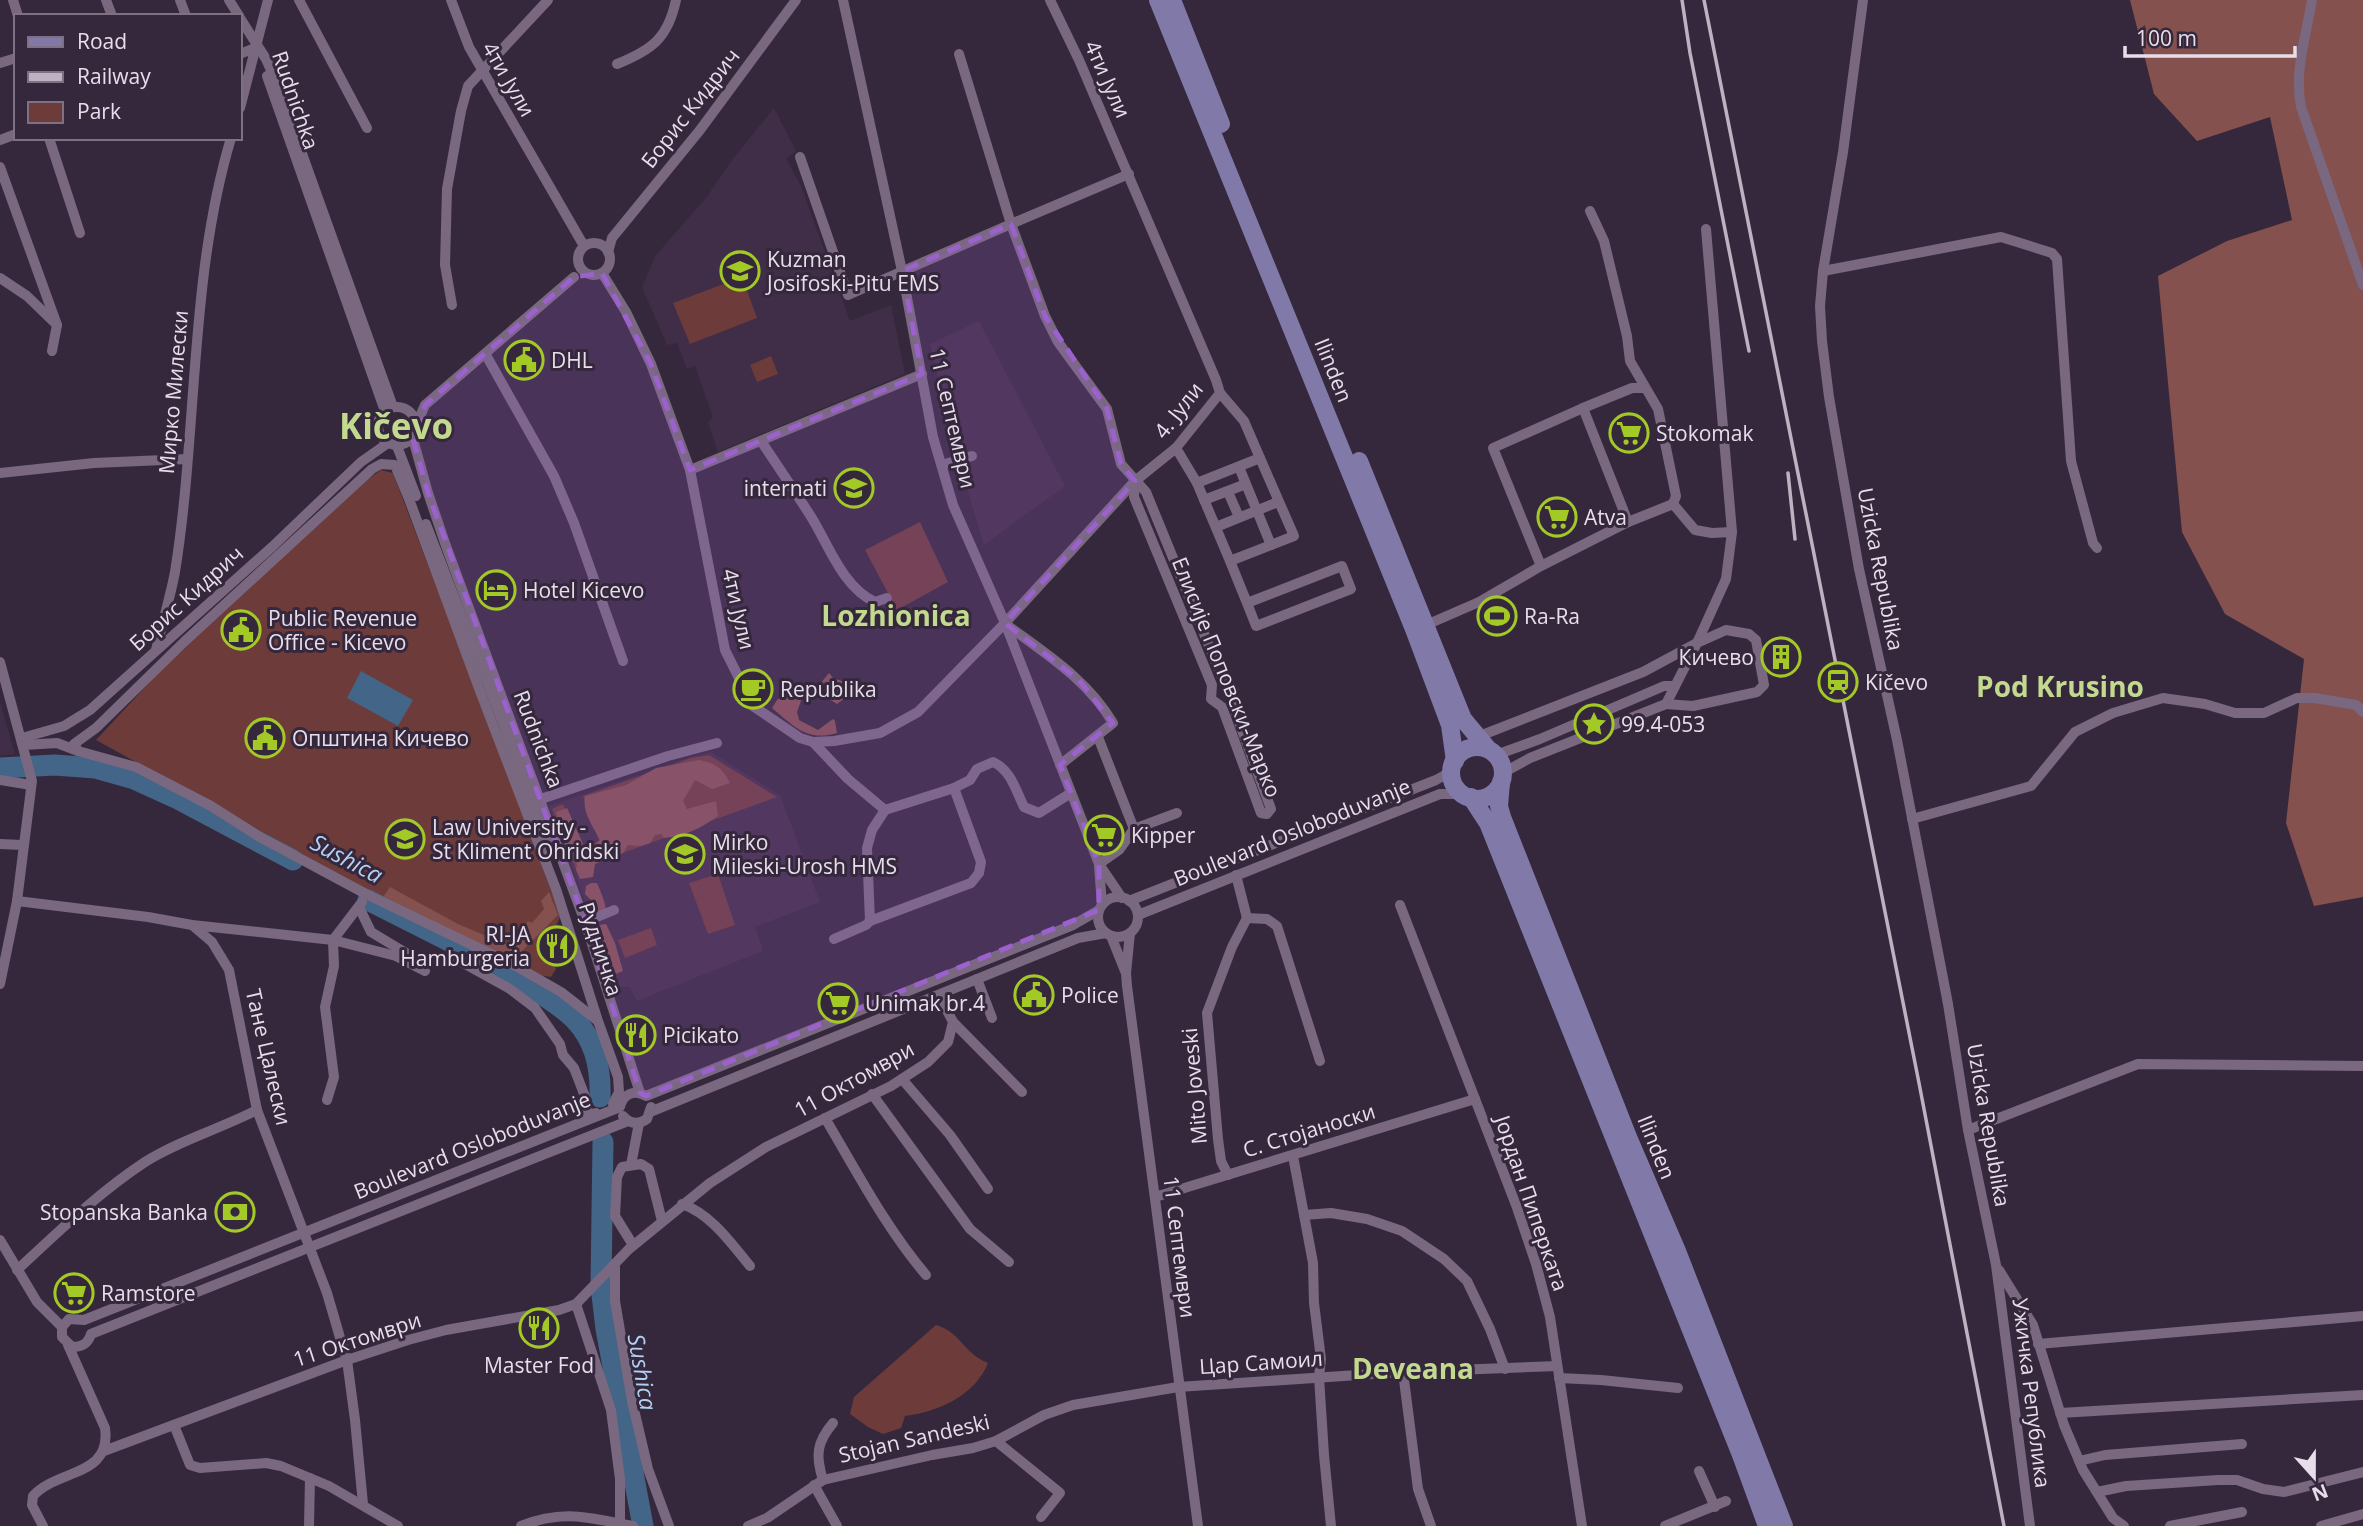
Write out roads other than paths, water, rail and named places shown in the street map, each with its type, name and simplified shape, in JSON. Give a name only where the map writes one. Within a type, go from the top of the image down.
[{"type":"main road","name":"Ilinden","points":[[1158,0],[1450,724],[1454,784],[1488,823],[1767,1526]]},
{"type":"main road","name":"Ilinden","points":[[1172,0],[1463,719],[1503,771],[1499,807],[1502,817],[1784,1526]]},
{"type":"main road","points":[[1453,766],[1466,750],[1487,747]]},
{"type":"main road","points":[[1467,796],[1479,798],[1492,793],[1501,782]]},
{"type":"street","points":[[242,101],[268,0]]},
{"type":"street","points":[[299,0],[367,128]]},
{"type":"street","name":"4ти Јули","points":[[451,0],[460,29],[482,71],[584,246]]},
{"type":"street","points":[[452,305],[445,265],[447,189],[468,86],[548,0]]},
{"type":"street","points":[[617,64],[641,54],[661,39],[671,20],[676,0]]},
{"type":"street","name":"Борис Кидрич","points":[[612,238],[700,130],[796,0]]},
{"type":"street","name":"11 Септември","points":[[842,0],[902,271],[933,437],[953,505],[1004,623],[1099,864],[1125,899]]},
{"type":"street","name":"4ти Јули","points":[[1050,0],[1129,174]]},
{"type":"street","name":"Uzicka Republika","points":[[1863,0],[1820,306],[1829,397],[1859,569],[1897,740],[1948,1004],[1968,1130],[1996,1265]]},
{"type":"street","points":[[2312,0],[2297,89],[2308,130],[2363,285]]},
{"type":"street","points":[[242,22],[257,47]]},
{"type":"street","points":[[242,53],[257,47]]},
{"type":"street","name":"Rudnichka","points":[[257,47],[394,409]]},
{"type":"street","name":"Елисије Поповски-Марко","points":[[959,54],[1012,224],[1045,316],[1058,342],[1107,409],[1121,464],[1146,492],[1223,680],[1234,691],[1232,703],[1271,809],[1267,814],[1261,813],[1222,707],[1212,699],[1212,685],[1134,497],[1135,481]]},
{"type":"street","points":[[50,140],[80,233]]},
{"type":"street","name":"Мирко Милески","points":[[156,650],[174,573],[208,236],[220,175],[230,140]]},
{"type":"street","points":[[800,157],[848,295],[1129,174]]},
{"type":"street","points":[[0,167],[57,324],[52,351]]},
{"type":"street","name":"4. Јули","points":[[1004,623],[1135,481],[1176,447],[1220,393],[1129,174]]},
{"type":"street","points":[[1426,625],[1479,602],[1541,566],[1628,522],[1673,504],[1676,496],[1658,409],[1630,361],[1627,337],[1604,241],[1590,211]]},
{"type":"street","points":[[1666,704],[1726,579],[1732,531],[1706,229]]},
{"type":"street","points":[[1823,271],[2001,237],[2052,253],[2057,259],[2071,461],[2093,543],[2097,548]]},
{"type":"street","points":[[575,277],[580,251],[584,246],[612,238]]},
{"type":"street","points":[[425,405],[394,409],[378,425],[389,442],[413,439],[425,405],[575,277],[602,273],[610,262],[608,251],[612,238]]},
{"type":"street","points":[[597,243],[608,251]]},
{"type":"street","points":[[578,263],[588,274]]},
{"type":"street","name":"4ти Јули","points":[[602,273],[651,364],[690,470],[725,650],[753,706],[800,738],[813,742]]},
{"type":"street","points":[[0,278],[27,296],[57,324]]},
{"type":"street","points":[[486,355],[554,476],[574,523],[623,661]]},
{"type":"street","points":[[690,470],[922,374]]},
{"type":"street","points":[[1541,566],[1493,448],[1632,388],[1645,388]]},
{"type":"street","points":[[1220,393],[1244,421],[1293,536],[1230,561]]},
{"type":"street","points":[[1583,408],[1628,522]]},
{"type":"street","points":[[394,409],[412,414],[417,423]]},
{"type":"street","name":"Rudnichka","points":[[413,439],[446,546],[585,922],[639,1094]]},
{"type":"street","points":[[761,441],[811,516],[841,569],[868,599],[875,602],[887,598]]},
{"type":"street","name":"Rudnichka","points":[[389,442],[537,816],[615,1053],[639,1094],[651,1103],[639,1120]]},
{"type":"street","name":"Борис Кидрич","points":[[24,745],[90,710],[272,547],[361,462],[389,442]]},
{"type":"street","points":[[1176,447],[1197,483],[1256,626],[1351,589],[1342,566],[1247,603]]},
{"type":"street","points":[[942,465],[972,456]]},
{"type":"street","points":[[1197,483],[1260,458]]},
{"type":"street","points":[[0,473],[94,463],[187,459]]},
{"type":"street","points":[[78,751],[74,744],[96,728],[184,642],[372,469],[380,464],[395,465],[556,889],[618,1077],[619,1092],[616,1101],[609,1108],[588,1115],[586,1099],[574,1068],[563,1055],[547,1023],[535,1008],[495,980],[454,958],[416,960],[371,932],[359,907]]},
{"type":"street","points":[[1238,467],[1271,545]]},
{"type":"street","points":[[1204,500],[1246,484]]},
{"type":"street","points":[[1228,492],[1239,517]]},
{"type":"street","points":[[1216,527],[1278,502]]},
{"type":"street","points":[[1673,504],[1695,530],[1712,533],[1732,531]]},
{"type":"street","points":[[813,742],[880,733],[918,712],[1004,623],[1079,680],[1101,702],[1113,723],[1060,765]]},
{"type":"street","points":[[1487,747],[1726,630],[1749,634],[1756,640],[1764,685],[1757,692],[1693,706],[1666,704],[1531,758],[1508,769],[1501,782]]},
{"type":"street","points":[[0,662],[32,783],[22,845],[17,901],[0,984]]},
{"type":"street","points":[[1487,747],[1540,739],[1664,686],[1675,686]]},
{"type":"street","points":[[1912,819],[2031,786],[2075,732],[2113,713],[2163,698],[2205,704],[2235,713],[2264,713],[2297,698],[2315,698],[2356,705],[2363,712]]},
{"type":"street","points":[[1098,737],[1135,829]]},
{"type":"street","points":[[813,742],[849,779],[885,810]]},
{"type":"street","points":[[24,745],[57,743],[136,767],[211,806],[260,837],[366,894],[561,992],[598,1021]]},
{"type":"street","points":[[541,799],[668,756],[717,743]]},
{"type":"street","points":[[870,921],[867,848],[872,831],[885,810],[954,788],[970,780],[977,769],[993,762],[1000,765],[1010,776],[1024,807],[1039,813],[1070,793]]},
{"type":"street","name":"Boulevard Osloboduvanje","points":[[1125,899],[1436,780],[1453,766]]},
{"type":"street","points":[[0,780],[32,783]]},
{"type":"street","points":[[834,939],[870,921],[971,883],[979,873],[981,862],[954,788]]},
{"type":"street","name":"Boulevard Osloboduvanje","points":[[1138,915],[1440,794],[1467,796]]},
{"type":"street","points":[[1099,864],[1119,850],[1135,829],[1177,813]]},
{"type":"street","points":[[0,844],[22,845]]},
{"type":"street","name":"11 Септември","points":[[1099,864],[1100,908]]},
{"type":"street","points":[[1236,875],[1247,918],[1267,919],[1277,926],[1320,1061]]},
{"type":"street","points":[[327,1100],[334,1077],[325,1007],[334,966],[333,940],[366,894]]},
{"type":"street","points":[[639,1094],[1073,925],[1111,898],[1125,899],[1135,907],[1138,915],[1135,927],[1130,933],[1118,937],[1108,934],[1099,923],[1100,908]]},
{"type":"street","points":[[17,901],[192,925],[333,940],[397,956],[425,971]]},
{"type":"street","name":"Јордан Пиперката","points":[[1400,905],[1516,1205],[1536,1264],[1550,1317],[1582,1526]]},
{"type":"street","points":[[585,922],[614,910]]},
{"type":"street","name":"Mito Joveski","points":[[1228,1175],[1221,1161],[1218,1139],[1207,1013],[1232,947],[1247,918]]},
{"type":"street","name":"Тане Цалески","points":[[192,925],[212,942],[229,970],[257,1110],[327,1293],[347,1360],[363,1504]]},
{"type":"street","name":"11 Септември","points":[[1130,933],[1126,973],[1198,1526]]},
{"type":"street","name":"Boulevard Osloboduvanje","points":[[68,1345],[82,1346],[91,1334],[639,1120],[1078,938],[1108,934]]},
{"type":"street","name":"11 Септември","points":[[1108,934],[1126,973]]},
{"type":"street","points":[[495,980],[506,963]]},
{"type":"street","points":[[977,979],[992,1018]]},
{"type":"street","points":[[939,995],[953,1022],[1022,1092]]},
{"type":"street","name":"11 Октомври","points":[[611,1268],[633,1245],[710,1183],[766,1147],[902,1079],[928,1062],[948,1042],[953,1022]]},
{"type":"street","points":[[1968,1130],[2138,1064],[2363,1066]]},
{"type":"street","points":[[902,1079],[950,1135],[988,1189]]},
{"type":"street","name":"Boulevard Osloboduvanje","points":[[62,1327],[69,1319],[84,1320],[620,1107],[622,1100],[639,1094]]},
{"type":"street","points":[[872,1094],[970,1229],[1009,1262]]},
{"type":"street","name":"С. Стојаноски","points":[[1155,1197],[1475,1099]]},
{"type":"street","points":[[620,1107],[621,1114],[639,1120],[631,1165]]},
{"type":"street","points":[[17,1270],[80,1212],[144,1163],[178,1143],[257,1110]]},
{"type":"street","points":[[825,1118],[905,1251],[926,1276]]},
{"type":"street","points":[[1293,1156],[1313,1263],[1314,1303],[1321,1359],[1319,1377],[1324,1455],[1331,1526]]},
{"type":"street","points":[[633,1245],[615,1216],[619,1170],[641,1164],[649,1169],[662,1221]]},
{"type":"street","points":[[682,1204],[696,1209],[750,1266]]},
{"type":"street","points":[[1304,1215],[1332,1213],[1367,1219],[1402,1231],[1444,1259],[1467,1280],[1505,1369]]},
{"type":"street","points":[[0,1240],[37,1302],[62,1327],[62,1337],[105,1428],[103,1451]]},
{"type":"street","points":[[1996,1265],[2033,1325],[2060,1413],[2079,1461],[2113,1518],[2124,1526]]},
{"type":"street","name":"Ужичка Република","points":[[1996,1265],[2030,1526]]},
{"type":"street","points":[[611,1268],[576,1304],[611,1410],[620,1479],[620,1525]]},
{"type":"street","points":[[611,1268],[632,1401],[648,1468],[669,1526]]},
{"type":"street","name":"11 Октомври","points":[[43,1526],[32,1505],[33,1496],[46,1485],[90,1466],[103,1451],[347,1360],[446,1330],[559,1310],[576,1304]]},
{"type":"street","points":[[2038,1344],[2363,1317]]},
{"type":"street","name":"Цар Самоил","points":[[1178,1387],[1403,1372],[1557,1366]]},
{"type":"street","points":[[1403,1372],[1418,1489],[1422,1507],[1431,1526]]},
{"type":"street","points":[[1559,1378],[1678,1388]]},
{"type":"street","name":"Stojan Sandeski","points":[[748,1526],[767,1518],[819,1482],[932,1455],[974,1448],[996,1441],[1044,1415],[1073,1405],[1178,1387]]},
{"type":"street","points":[[2060,1413],[2363,1395]]},
{"type":"street","points":[[833,1423],[822,1436],[818,1451],[819,1482],[837,1526]]},
{"type":"street","points":[[174,1425],[184,1456],[194,1467],[266,1463],[294,1470],[363,1504],[398,1526]]},
{"type":"street","points":[[996,1441],[1060,1493],[1041,1517]]},
{"type":"street","points":[[2079,1461],[2105,1455],[2242,1444]]},
{"type":"street","points":[[1699,1471],[1715,1507]]},
{"type":"street","points":[[2097,1492],[2126,1486],[2218,1480],[2237,1480],[2263,1489],[2284,1492],[2363,1472]]},
{"type":"street","points":[[309,1526],[310,1478]]},
{"type":"street","points":[[1665,1526],[1726,1501]]},
{"type":"street","points":[[2170,1526],[2242,1512]]},
{"type":"street","points":[[521,1526],[547,1517],[570,1514],[633,1526]]},
{"type":"street","points":[[2321,1526],[2363,1514]]},
{"type":"water","points":[[361,671],[413,700],[398,726],[347,698]]},
{"type":"waterway","name":"Sushica","points":[[0,768],[55,765],[95,768],[134,779],[178,799],[293,860]]},
{"type":"waterway","name":"Sushica","points":[[368,900],[494,965],[568,1013],[583,1030],[593,1048],[600,1076],[600,1097]]},
{"type":"waterway","name":"Sushica","points":[[603,1142],[601,1286],[606,1329],[643,1526]]},
{"type":"railway","points":[[1682,0],[1749,351]]},
{"type":"railway","points":[[1704,0],[2004,1526]]},
{"type":"railway","points":[[1788,473],[1795,539]]},
{"type":"place","name":"Kuzman Josifoski-Pitu EMS","points":[[740,271]]},
{"type":"place","name":"DHL","points":[[524,360]]},
{"type":"place","name":"Stokomak","points":[[1629,433]]},
{"type":"place","name":"internati","points":[[854,488]]},
{"type":"place","name":"Atva","points":[[1557,517]]},
{"type":"place","name":"Hotel Kicevo","points":[[496,590]]},
{"type":"place","name":"Ra-Ra","points":[[1497,616]]},
{"type":"place","name":"Public Revenue Office - Kicevo","points":[[241,630]]},
{"type":"place","name":"Кичево","points":[[1781,657]]},
{"type":"place","name":"Kičevo","points":[[1838,682]]},
{"type":"place","name":"Republika","points":[[753,689]]},
{"type":"place","name":"99.4-053","points":[[1594,724]]},
{"type":"place","name":"Општина Кичево","points":[[265,738]]},
{"type":"place","name":"Kipper","points":[[1104,835]]},
{"type":"place","name":"Law University - St Kliment Ohridski","points":[[405,839]]},
{"type":"place","name":"Mirko Mileski-Urosh HMS","points":[[685,854]]},
{"type":"place","name":"RI-JA Hamburgeria","points":[[557,946]]},
{"type":"place","name":"Police","points":[[1034,995]]},
{"type":"place","name":"Unimak br.4","points":[[838,1003]]},
{"type":"place","name":"Picikato","points":[[636,1035]]},
{"type":"place","name":"Stopanska Banka","points":[[235,1212]]},
{"type":"place","name":"Ramstore","points":[[74,1293]]},
{"type":"place","name":"Master Fod","points":[[539,1328]]},
{"type":"district","name":"Kičevo","points":[[396,425]]},
{"type":"district","name":"Lozhionica","points":[[896,615]]},
{"type":"district","name":"Pod Krusino","points":[[2060,686]]},
{"type":"district","name":"Deveana","points":[[1413,1368]]}]
